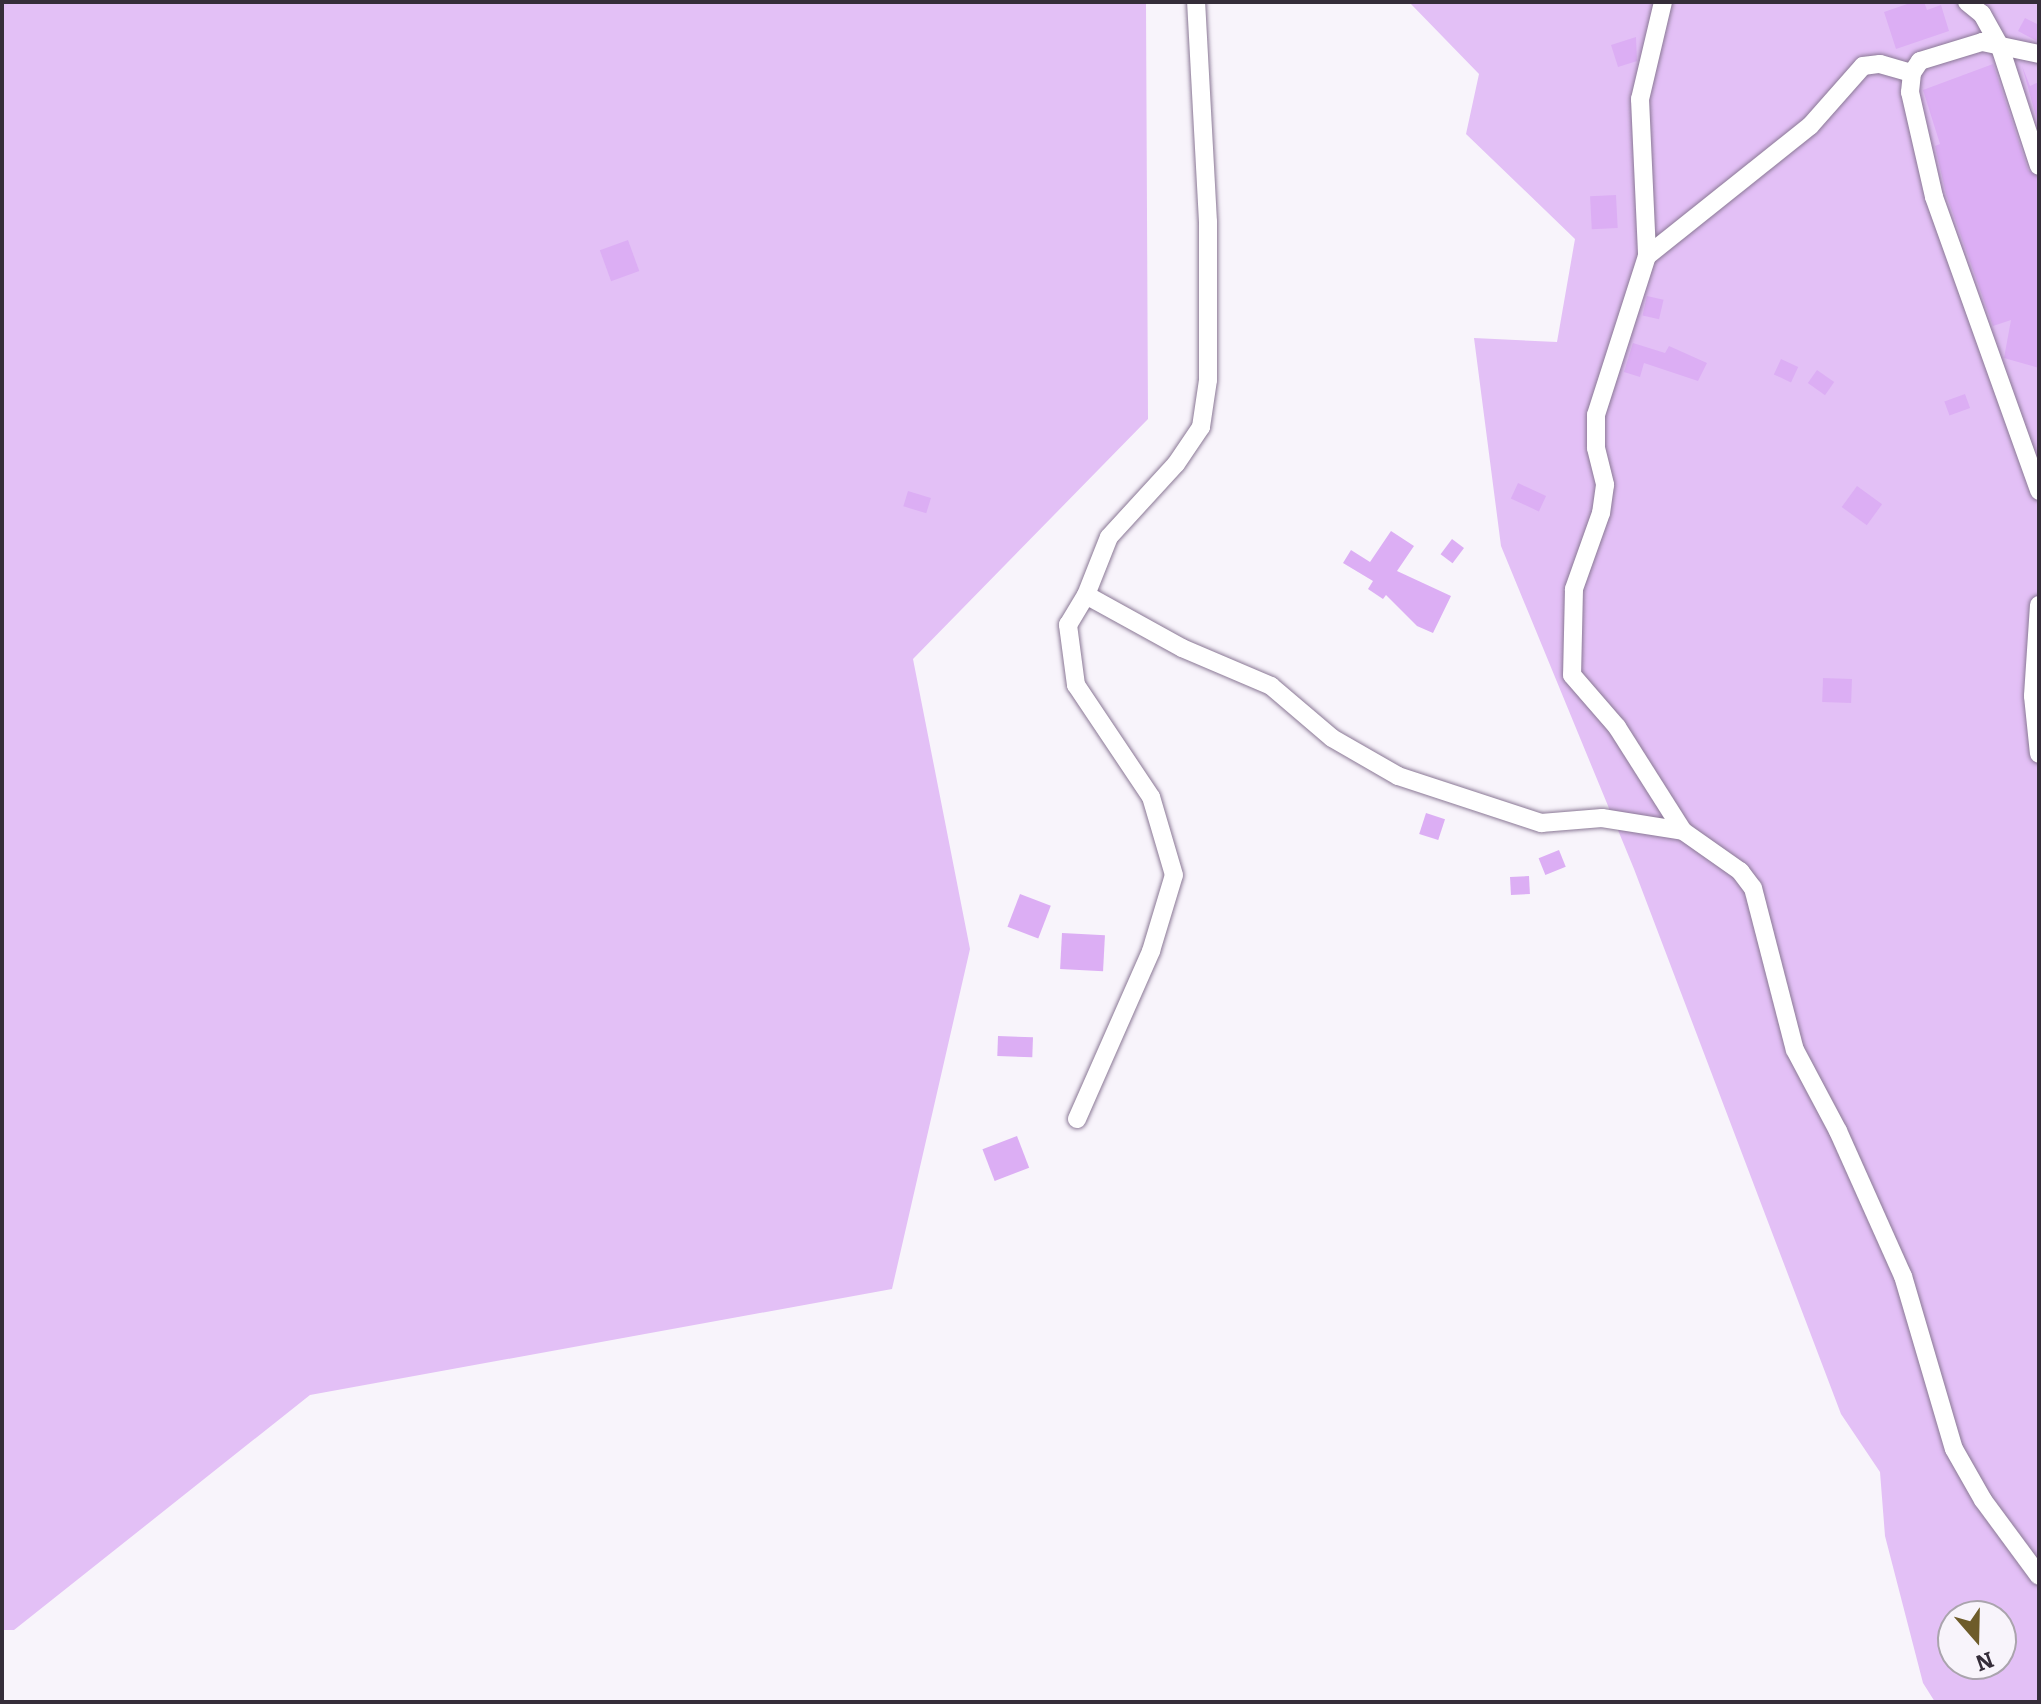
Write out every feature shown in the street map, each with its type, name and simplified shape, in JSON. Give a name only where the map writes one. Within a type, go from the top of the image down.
[{"type":"street","points":[[1077,1119],[1151,951],[1174,875],[1151,797],[1076,685],[1068,625],[1086,595],[1109,537],[1176,464],[1201,427],[1208,380],[1208,222],[1196,2]]},
{"type":"street","points":[[1663,2],[1640,99],[1647,256],[1596,415],[1596,448],[1605,485],[1601,513],[1574,589],[1572,675],[1617,727],[1683,831]]},
{"type":"street","points":[[1967,2],[1982,14],[2000,47],[2039,166]]},
{"type":"street","points":[[2039,54],[1982,42],[1920,61],[1912,73],[1910,92],[1934,197],[2039,491]]},
{"type":"street","points":[[1647,256],[1810,126],[1863,66],[1880,64],[1912,73]]},
{"type":"street","points":[[1086,595],[1182,648],[1271,686],[1332,738],[1398,776],[1541,823],[1602,818],[1683,831],[1724,857],[1753,888],[1795,1050],[1838,1131],[1903,1276],[1954,1449],[1978,1492],[2039,1576]]},
{"type":"street","points":[[2039,605],[2033,696],[2039,754]]},
{"type":"shaded area","points":[[2,2],[1146,2],[1148,419],[913,659],[970,949],[892,1289],[310,1395],[14,1630],[2,1630]]},
{"type":"shaded area","points":[[1409,2],[2039,2],[2039,1702],[1935,1702],[1923,1683],[1885,1536],[1880,1472],[1841,1414],[1634,869],[1501,546],[1474,338],[1557,342],[1575,239],[1466,134],[1479,74]]},
{"type":"building","points":[[1913,2],[1924,2],[1927,10],[1941,5],[1949,31],[1896,49],[1884,12]]},
{"type":"building","points":[[2025,18],[2039,25],[2039,42],[2018,31]]},
{"type":"building","points":[[1636,37],[1637,61],[1618,67],[1611,45]]},
{"type":"building","points":[[1993,64],[2028,170],[2039,178],[2039,368],[2004,358],[2011,320],[1993,326],[1946,194],[1935,146],[1940,144],[1923,90]]},
{"type":"building","points":[[2022,66],[2030,86],[2039,82],[2039,127]]},
{"type":"building","points":[[1616,195],[1618,228],[1592,229],[1590,196]]},
{"type":"building","points":[[628,240],[639,271],[611,281],[600,250]]},
{"type":"building","points":[[1647,296],[1664,300],[1659,319],[1643,315]]},
{"type":"building","points":[[1633,343],[1665,353],[1669,346],[1707,363],[1698,381],[1644,363],[1640,377],[1624,372]]},
{"type":"building","points":[[1781,359],[1798,367],[1791,382],[1774,374]]},
{"type":"building","points":[[1817,370],[1834,382],[1825,395],[1808,383]]},
{"type":"building","points":[[1965,394],[1970,408],[1949,416],[1944,402]]},
{"type":"building","points":[[1518,483],[1546,496],[1539,512],[1511,498]]},
{"type":"building","points":[[1857,486],[1882,504],[1867,525],[1842,507]]},
{"type":"building","points":[[908,491],[931,498],[926,513],[903,506]]},
{"type":"building","points":[[1391,531],[1414,546],[1397,571],[1451,596],[1433,633],[1417,626],[1386,595],[1383,599],[1368,589],[1373,581],[1343,563],[1351,550],[1370,562]]},
{"type":"building","points":[[1452,539],[1464,548],[1453,563],[1441,554]]},
{"type":"building","points":[[1823,678],[1852,679],[1851,703],[1822,702]]},
{"type":"building","points":[[1426,813],[1445,819],[1438,840],[1419,834]]},
{"type":"building","points":[[1559,850],[1566,867],[1545,875],[1539,858]]},
{"type":"building","points":[[1529,876],[1530,894],[1511,895],[1510,877]]},
{"type":"building","points":[[1020,894],[1051,906],[1038,939],[1007,927]]},
{"type":"building","points":[[1062,933],[1105,935],[1103,971],[1060,969]]},
{"type":"building","points":[[998,1036],[1033,1037],[1032,1057],[997,1056]]},
{"type":"building","points":[[1017,1136],[1029,1168],[995,1181],[982,1149]]}]
